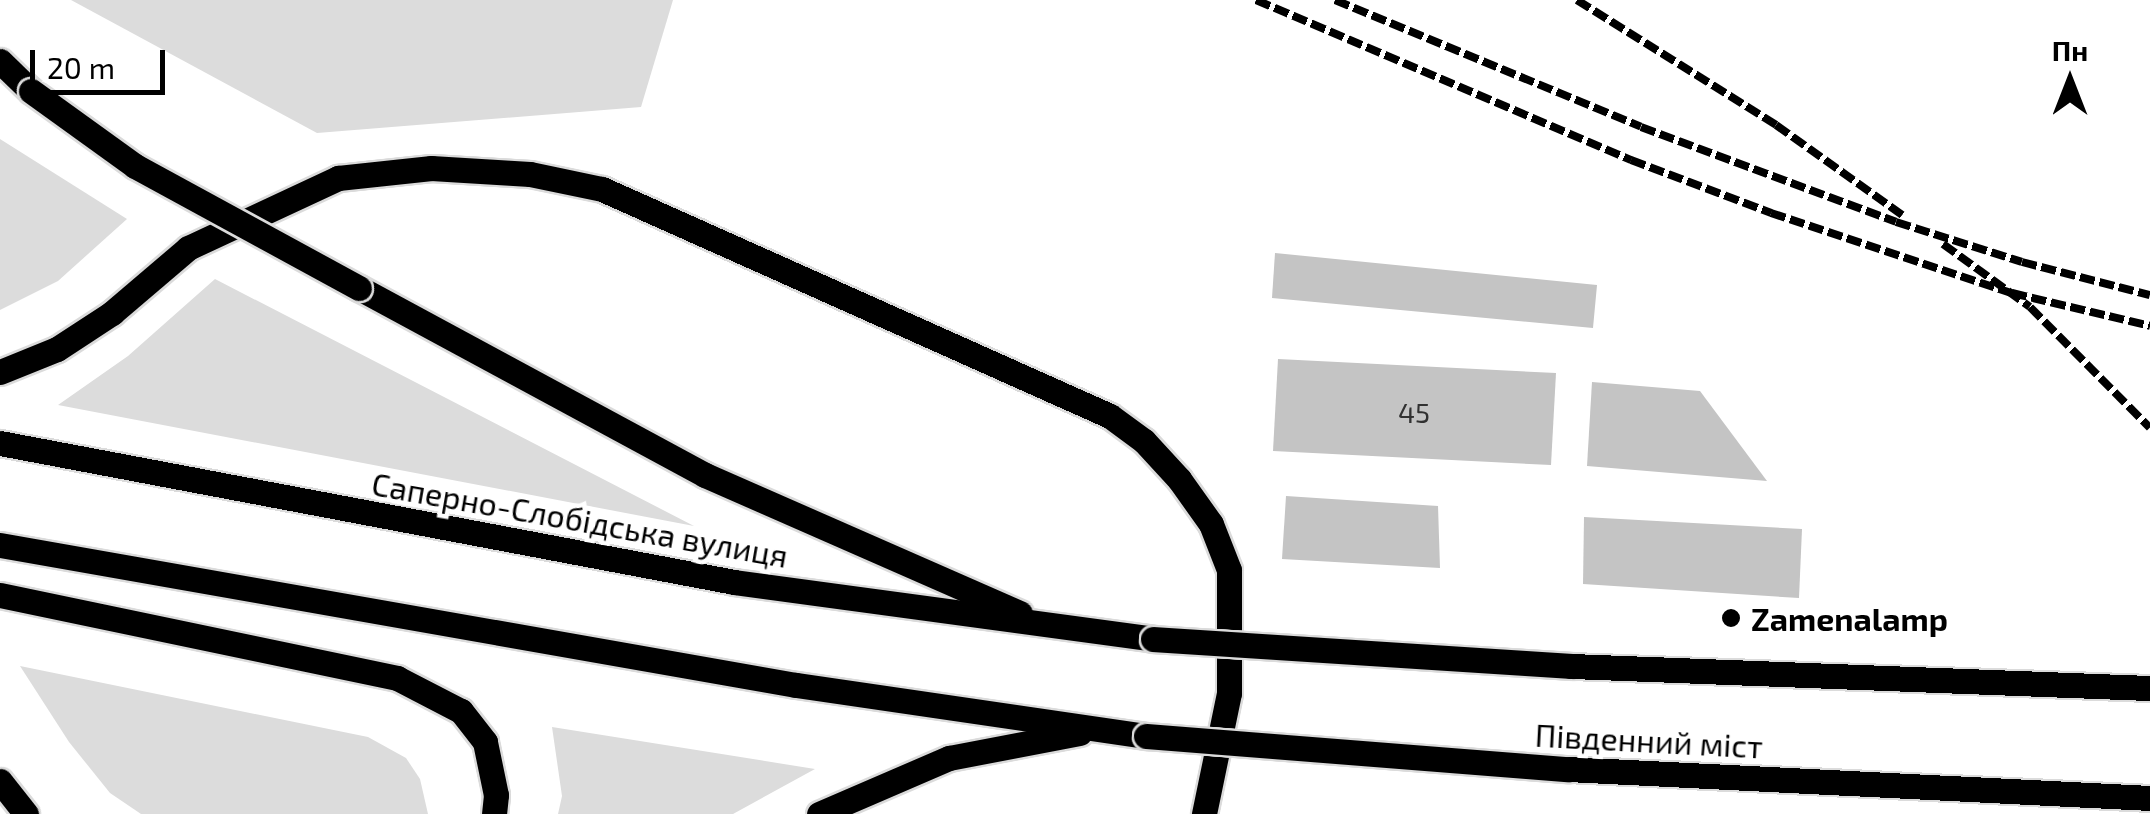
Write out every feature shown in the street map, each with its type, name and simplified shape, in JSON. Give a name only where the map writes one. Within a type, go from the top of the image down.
[{"type":"main road","points":[[0,61],[30,91],[135,166],[705,475],[846,540],[1058,628]]},
{"type":"main road","points":[[0,372],[56,348],[112,312],[188,248],[338,178],[431,168],[530,174],[602,189],[1110,416],[1144,441],[1180,478],[1211,524],[1229,570],[1229,693],[1204,814]]},
{"type":"main road","name":"Саперно-Слобідська вулиця","points":[[0,442],[734,582],[1152,639],[1571,666],[2150,688]]},
{"type":"main road","points":[[0,545],[796,685],[1100,730]]},
{"type":"main road","points":[[0,596],[397,678],[461,711],[486,742],[496,795],[494,814]]},
{"type":"main road","points":[[820,814],[949,758],[1100,730]]},
{"type":"main road","name":"Південний міст","points":[[1100,730],[1568,770],[2150,798]]},
{"type":"main road","points":[[0,782],[26,814]]},
{"type":"shaded area","points":[[71,0],[673,0],[641,107],[317,133]]},
{"type":"shaded area","points":[[0,139],[127,219],[58,281],[0,310]]},
{"type":"shaded area","points":[[215,279],[694,526],[58,405],[128,356]]},
{"type":"shaded area","points":[[20,666],[368,737],[406,758],[420,779],[428,814],[141,814],[110,793],[69,742]]},
{"type":"shaded area","points":[[552,727],[815,769],[733,814],[558,814],[562,796]]},
{"type":"building","points":[[1275,253],[1597,285],[1593,328],[1272,298]]},
{"type":"building","points":[[1278,359],[1556,373],[1551,465],[1273,451]]},
{"type":"building","points":[[1592,382],[1700,391],[1767,481],[1587,466]]},
{"type":"building","points":[[1286,496],[1438,506],[1440,568],[1282,559]]},
{"type":"building","points":[[1584,517],[1802,529],[1799,598],[1583,584]]},
{"type":"railway","points":[[1256,0],[1631,160],[1771,213],[2012,293],[2150,326]]},
{"type":"railway","points":[[1335,0],[1641,127],[1896,222],[2022,262],[2150,295]]},
{"type":"railway","points":[[1577,0],[1776,125],[1902,215]]},
{"type":"railway","points":[[1943,244],[2030,307],[2150,428]]},
{"type":"place","name":"Zamenalamp","points":[[1731,618]]}]
